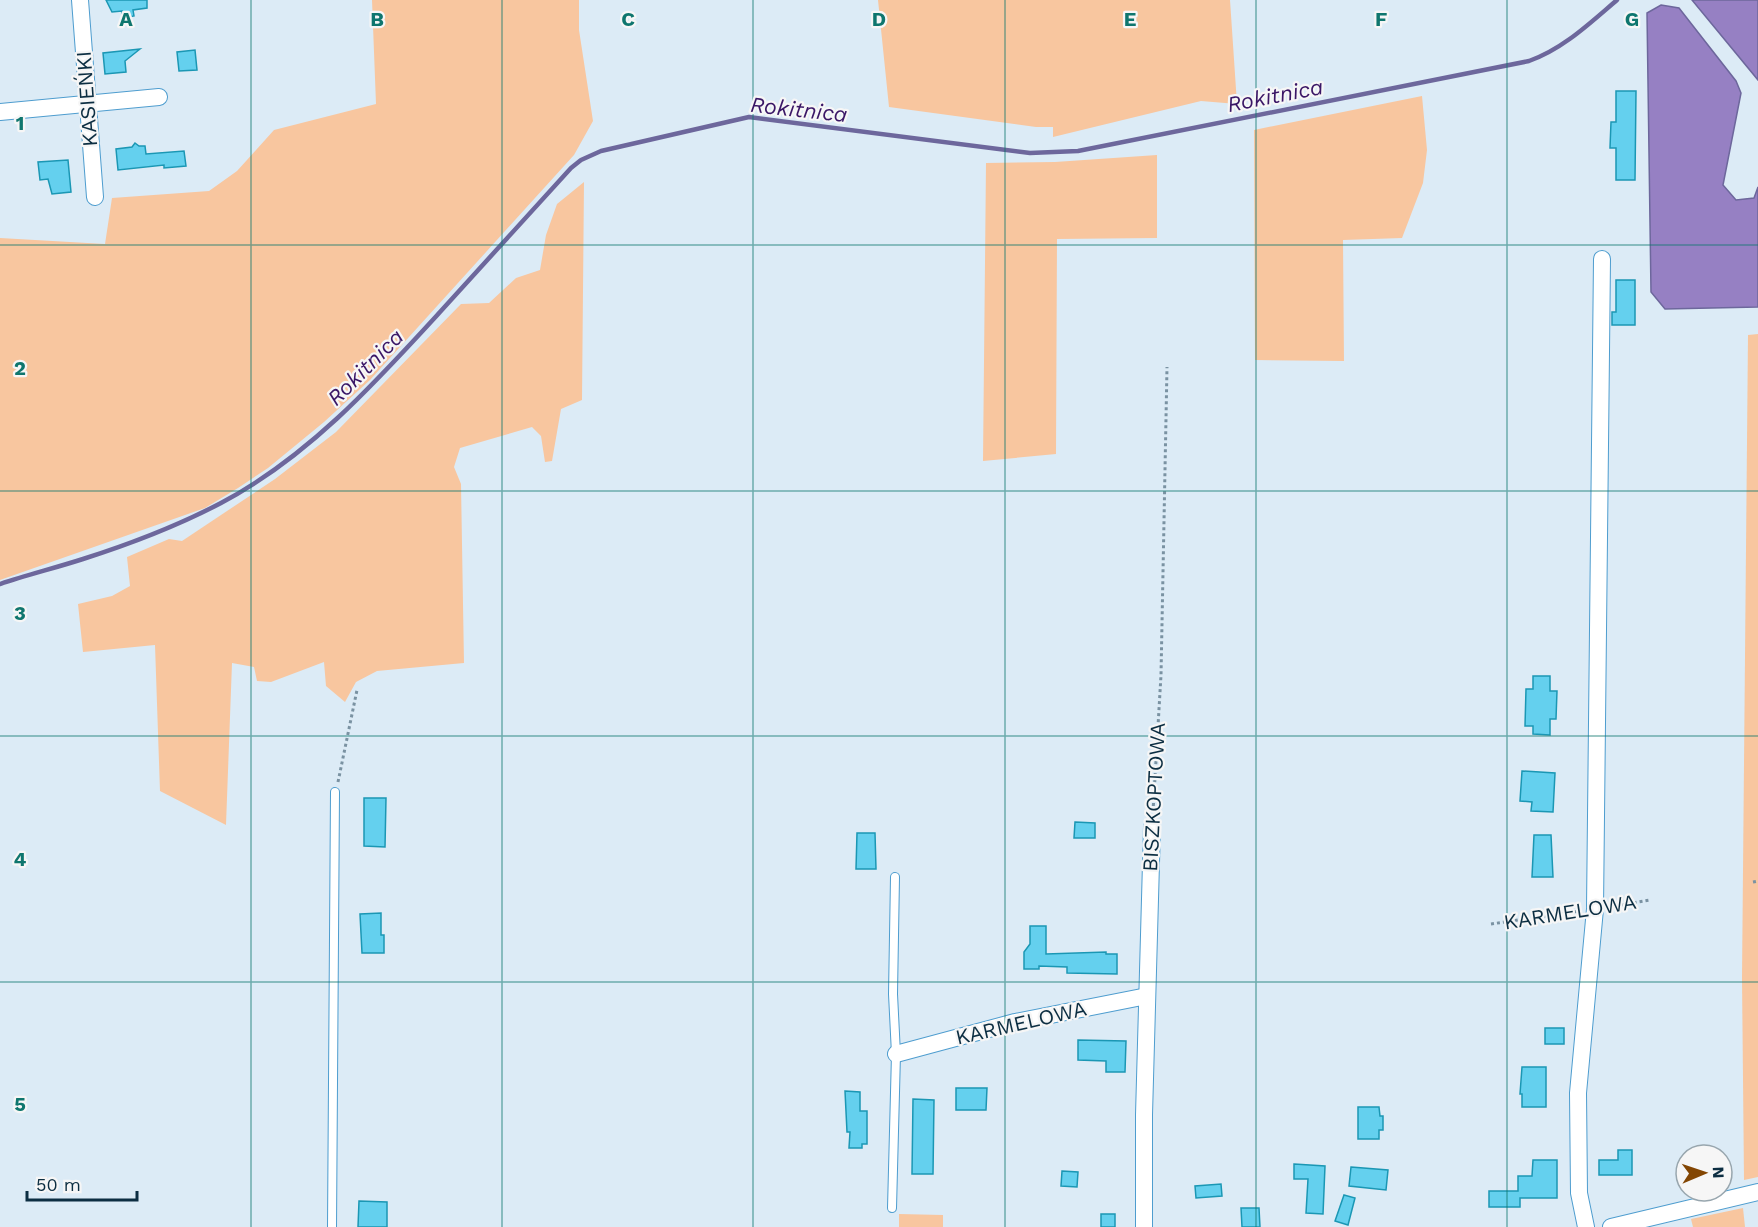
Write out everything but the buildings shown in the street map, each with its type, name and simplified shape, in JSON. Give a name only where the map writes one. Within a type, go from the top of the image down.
[{"type":"street","name":"KASIEŃKI","points":[[80,0],[94,197]]},
{"type":"street","points":[[0,112],[159,97]]},
{"type":"street","points":[[1586,1227],[1578,1193],[1578,1093],[1595,909],[1602,259]]},
{"type":"street","name":"BISZKOPTOWA","points":[[1144,1227],[1152,827]]},
{"type":"street","name":"KARMELOWA","points":[[896,1054],[1015,1022],[1147,996]]},
{"type":"street","points":[[1611,1227],[1758,1192]]},
{"type":"lane","points":[[332,1227],[336,792]]},
{"type":"lane","points":[[892,1208],[896,1054],[893,994],[896,877]]},
{"type":"path","name":"BISZKOPTOWA","points":[[1152,827],[1161,675],[1167,367]]},
{"type":"path","points":[[336,792],[357,690]]},
{"type":"path","points":[[1753,882],[1758,881]]},
{"type":"path","name":"KARMELOWA","points":[[1491,924],[1650,900]]},
{"type":"shaded area","points":[[372,0],[579,0],[579,30],[593,121],[574,155],[370,380],[268,468],[205,508],[0,580],[0,238],[105,244],[112,198],[209,191],[237,171],[274,130],[376,104]]},
{"type":"shaded area","points":[[878,0],[1230,0],[1237,104],[1201,101],[1053,137],[1053,127],[1036,127],[889,107]]},
{"type":"shaded area","points":[[1692,0],[1758,0],[1758,80]]},
{"type":"shaded area","points":[[1661,5],[1679,8],[1736,81],[1741,93],[1723,185],[1736,200],[1754,198],[1758,187],[1758,307],[1665,309],[1651,292],[1647,13]]},
{"type":"shaded area","points":[[1422,96],[1427,150],[1423,183],[1402,238],[1343,240],[1344,361],[1255,360],[1254,130]]},
{"type":"shaded area","points":[[1157,155],[1157,238],[1057,239],[1056,454],[983,461],[986,163],[1055,162]]},
{"type":"shaded area","points":[[584,182],[582,400],[561,409],[552,461],[545,462],[541,436],[532,427],[460,448],[454,467],[461,484],[464,663],[377,671],[356,682],[345,702],[326,686],[324,662],[271,682],[257,681],[254,667],[232,663],[226,825],[160,791],[155,645],[83,652],[78,604],[112,596],[130,586],[127,557],[169,539],[182,541],[275,479],[336,432],[461,304],[489,303],[516,278],[540,270],[546,235],[557,204]]},
{"type":"shaded area","points":[[1758,334],[1758,1177],[1744,1180],[1742,978],[1748,335]]},
{"type":"shaded area","points":[[1743,1208],[1745,1227],[1693,1227],[1691,1219]]},
{"type":"shaded area","points":[[899,1214],[943,1215],[943,1227],[899,1227]]},
{"type":"waterway","name":"Rokitnica","points":[[0,584],[100,553],[171,526],[221,503],[283,464],[365,392],[571,168],[581,160],[601,151],[749,117],[1030,153],[1078,151],[1529,61],[1565,42],[1617,0]]}]
